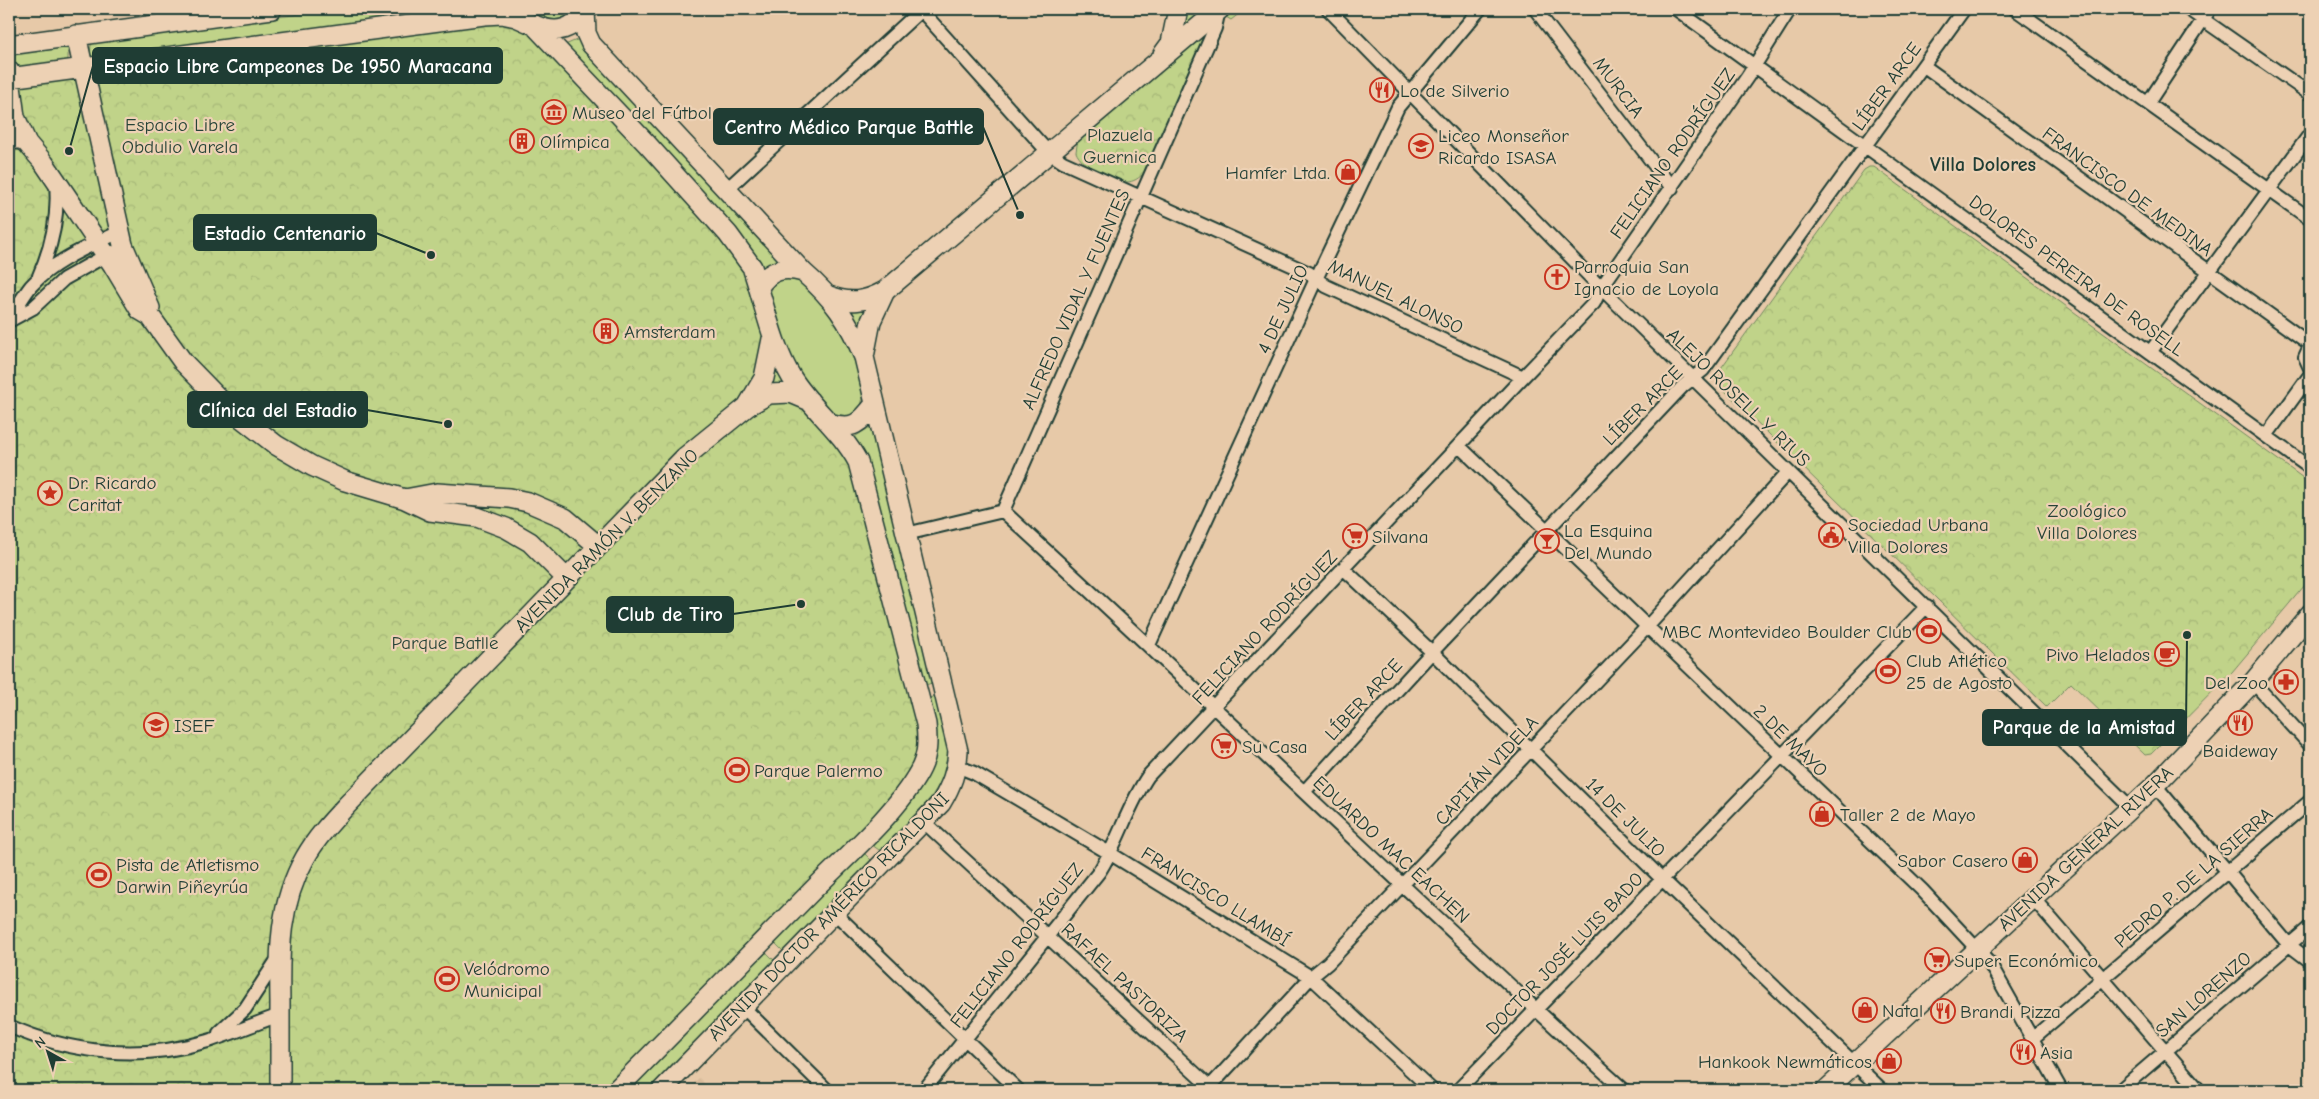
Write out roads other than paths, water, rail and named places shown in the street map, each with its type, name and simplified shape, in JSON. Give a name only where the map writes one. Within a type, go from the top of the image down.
[{"type":"street","points":[[9,45],[272,9]]},
{"type":"street","points":[[727,189],[921,9]]},
{"type":"street","name":"MANUEL ALONSO","points":[[921,9],[1048,152],[1063,162],[1309,273],[1326,286],[1523,377]]},
{"type":"street","points":[[1162,56],[1171,43],[1178,9]]},
{"type":"street","points":[[829,296],[848,302],[860,301],[885,291],[1162,56],[1176,48],[1220,9]]},
{"type":"street","name":"ALFREDO VIDAL Y FUENTES","points":[[1003,511],[1215,28],[1220,9]]},
{"type":"street","name":"ALEJO ROSELL Y RIUS","points":[[1328,9],[1408,94],[1601,288],[2130,807]]},
{"type":"street","name":"4 DE JULIO","points":[[1149,645],[1316,279],[1398,107],[1480,9]]},
{"type":"street","name":"MURCIA","points":[[1535,9],[1672,188]]},
{"type":"street","name":"DOLORES PEREIRA DE ROSELL","points":[[1676,9],[2151,351],[2310,468]]},
{"type":"street","name":"FELICIANO RODRÍGUEZ","points":[[924,1090],[1099,872],[1111,854],[1129,807],[1148,776],[1594,303],[1601,288],[1672,188],[1790,9]]},
{"type":"street","name":"LÍBER ARCE","points":[[1304,792],[1432,652],[1683,386],[1703,370],[1964,9]]},
{"type":"street","points":[[2015,9],[2310,219]]},
{"type":"street","points":[[2188,9],[2310,94]]},
{"type":"street","points":[[2148,103],[2210,9]]},
{"type":"street","points":[[529,17],[551,31],[558,31],[570,26],[586,10]]},
{"type":"street","name":"AVENIDA DOCTOR AMÉRICO RICALDONI","points":[[586,10],[586,33],[591,44],[841,311],[864,357],[874,405],[956,732],[958,751],[957,766],[952,785],[941,803],[662,1090]]},
{"type":"street","name":"AVENIDA DOCTOR AMÉRICO RICALDONI","points":[[9,76],[82,69],[484,15],[502,14],[529,17],[728,234],[752,267],[772,339],[793,379],[852,450],[863,476],[919,697],[928,741],[926,754],[910,788],[866,837],[616,1090]]},
{"type":"street","points":[[76,35],[82,69],[122,239],[150,304],[150,316]]},
{"type":"street","name":"FRANCISCO DE MEDINA","points":[[1924,66],[2310,346]]},
{"type":"street","points":[[9,76],[18,142]]},
{"type":"street","points":[[9,125],[18,142],[56,181],[140,310],[150,316],[162,336],[199,381],[251,428],[312,466],[353,484],[405,499],[430,511],[477,517],[506,528],[530,542],[566,578]]},
{"type":"street","points":[[2151,351],[2310,134]]},
{"type":"street","points":[[38,280],[53,235],[57,205],[56,181]]},
{"type":"street","points":[[9,320],[38,280],[56,265],[101,249],[122,239]]},
{"type":"street","points":[[9,320],[33,308],[60,282],[101,249]]},
{"type":"street","points":[[759,287],[768,276],[777,270],[786,268],[803,272]]},
{"type":"street","points":[[864,357],[871,321],[885,291]]},
{"type":"street","name":"AVENIDA RAMÓN V. BENZANO","points":[[748,406],[764,378],[772,339]]},
{"type":"street","points":[[2310,346],[2305,357],[2306,363],[2310,368]]},
{"type":"street","points":[[2266,436],[2310,375]]},
{"type":"street","name":"AVENIDA RAMÓN V. BENZANO","points":[[280,1090],[279,956],[285,903],[297,873],[316,841],[348,805],[672,469],[748,406],[769,394],[783,392],[810,401]]},
{"type":"street","points":[[829,423],[840,427],[854,425],[863,419],[874,405]]},
{"type":"street","name":"2 DE MAYO","points":[[1459,446],[1922,890],[1978,948],[1989,962],[2061,1090]]},
{"type":"street","name":"CAPITÁN VIDELA","points":[[1210,1089],[1311,977],[1328,963],[1647,627],[1788,472]]},
{"type":"street","points":[[405,499],[437,493],[509,498],[528,502],[565,518],[597,545]]},
{"type":"street","points":[[906,534],[1003,511]]},
{"type":"street","name":"EDUARDO MAC EACHEN","points":[[1003,511],[1149,645],[1535,1010],[1624,1090]]},
{"type":"street","name":"14 DE JULIO","points":[[1344,570],[1432,652],[1662,879],[1882,1090]]},
{"type":"street","name":"DOCTOR JOSÉ LUIS BADO","points":[[1458,1090],[1927,606]]},
{"type":"street","name":"AVENIDA GENERAL RIVERA","points":[[1826,1090],[2155,784],[2254,682],[2310,614]]},
{"type":"street","points":[[2254,682],[2310,745]]},
{"type":"street","points":[[919,697],[931,688],[945,691]]},
{"type":"street","name":"FRANCISCO LLAMBÍ","points":[[957,766],[974,773],[1111,854],[1311,977],[1432,1090]]},
{"type":"street","points":[[2155,784],[2289,945],[2310,961]]},
{"type":"street","name":"PEDRO P. DE LA SIERRA","points":[[2032,1039],[2310,801]]},
{"type":"street","name":"RAFAEL PASTORIZA","points":[[923,821],[1210,1089]]},
{"type":"street","points":[[866,837],[867,847],[873,854],[887,858]]},
{"type":"street","points":[[2033,898],[2199,1090]]},
{"type":"street","points":[[835,913],[1018,1090]]},
{"type":"street","name":"SAN LORENZO","points":[[2120,1090],[2310,927]]},
{"type":"street","points":[[759,945],[769,946],[778,954],[780,967]]},
{"type":"street","points":[[209,1041],[228,1026],[245,1008],[279,956]]},
{"type":"street","points":[[742,1006],[827,1090]]},
{"type":"street","points":[[9,1026],[47,1041],[76,1048],[117,1053],[159,1052],[209,1041],[280,1015]]},
{"type":"place","name":"Lo de Silverio","points":[[1382,90]]},
{"type":"place","name":"Museo del Fútbol","points":[[554,112]]},
{"type":"place","name":"Olímpica","points":[[522,141]]},
{"type":"place","name":"Liceo Monseñor Ricardo ISASA","points":[[1421,146]]},
{"type":"place","name":"Espacio Libre Campeones De 1950 Maracana","points":[[69,151]]},
{"type":"place","name":"Hamfer Ltda.","points":[[1348,172]]},
{"type":"place","name":"Centro Médico Parque Battle","points":[[1020,215]]},
{"type":"place","name":"Estadio Centenario","points":[[431,255]]},
{"type":"place","name":"Parroquia San Ignacio de Loyola","points":[[1557,277]]},
{"type":"place","name":"Amsterdam","points":[[606,331]]},
{"type":"place","name":"Clínica del Estadio","points":[[448,424]]},
{"type":"place","name":"Dr. Ricardo Caritat","points":[[50,493]]},
{"type":"place","name":"Sociedad Urbana Villa Dolores","points":[[1831,535]]},
{"type":"place","name":"Silvana","points":[[1355,536]]},
{"type":"place","name":"La Esquina Del Mundo","points":[[1547,541]]},
{"type":"place","name":"Club de Tiro","points":[[801,604]]},
{"type":"place","name":"MBC Montevideo Boulder Club","points":[[1929,631]]},
{"type":"place","name":"Parque de la Amistad","points":[[2187,635]]},
{"type":"place","name":"Pivo Helados","points":[[2167,654]]},
{"type":"place","name":"Club Atlético 25 de Agosto","points":[[1888,671]]},
{"type":"place","name":"Del Zoo","points":[[2286,682]]},
{"type":"place","name":"Baideway","points":[[2240,723]]},
{"type":"place","name":"ISEF","points":[[156,725]]},
{"type":"place","name":"Su Casa","points":[[1224,746]]},
{"type":"place","name":"Parque Palermo","points":[[737,770]]},
{"type":"place","name":"Taller 2 de Mayo","points":[[1822,814]]},
{"type":"place","name":"Sabor Casero","points":[[2025,860]]},
{"type":"place","name":"Pista de Atletismo Darwin Piñeyrúa","points":[[99,875]]},
{"type":"place","name":"Super Económico","points":[[1937,960]]},
{"type":"place","name":"Velódromo Municipal","points":[[447,979]]},
{"type":"place","name":"Natal","points":[[1865,1010]]},
{"type":"place","name":"Brandi Pizza","points":[[1943,1011]]},
{"type":"place","name":"Asia","points":[[2023,1052]]},
{"type":"place","name":"Hankook Newmáticos","points":[[1889,1061]]},
{"type":"district","name":"Villa Dolores","points":[[1983,164]]},
{"type":"park label","name":"Espacio Libre Obdulio Varela","points":[[180,135]]},
{"type":"park label","name":"Plazuela Guernica","points":[[1120,145]]},
{"type":"park label","name":"Zoológico Villa Dolores","points":[[2087,521]]},
{"type":"park label","name":"Parque Batlle","points":[[445,642]]}]
